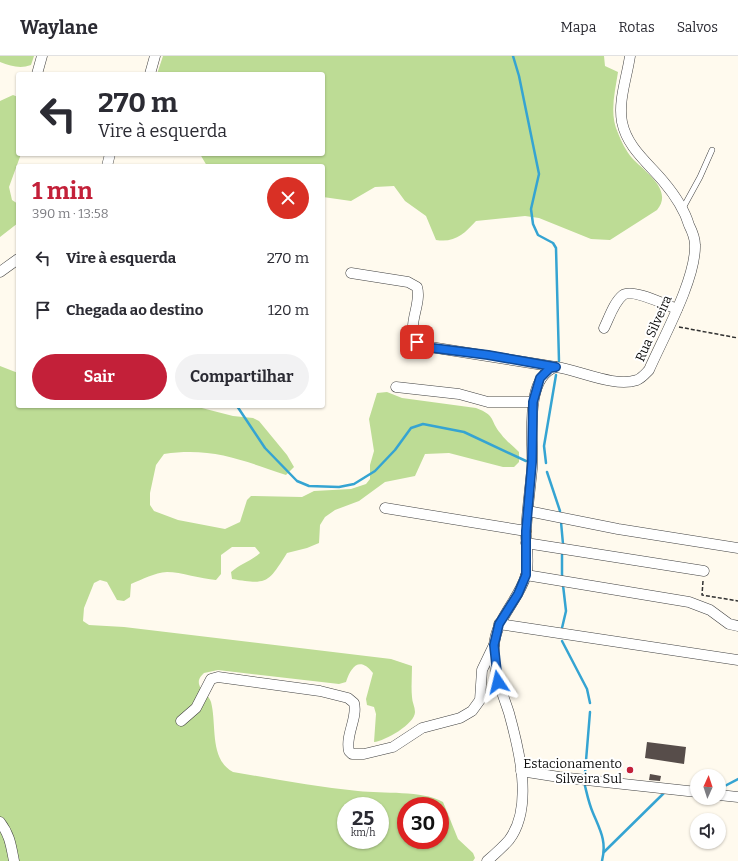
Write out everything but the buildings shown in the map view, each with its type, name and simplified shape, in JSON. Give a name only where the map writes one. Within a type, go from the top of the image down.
[{"type":"street","points":[[38,72],[42,56]]},
{"type":"street","points":[[151,72],[155,56]]},
{"type":"street","name":"Rua Silveira","points":[[351,272],[408,282],[417,287],[419,294],[412,322],[413,336],[417,342],[424,346],[556,367],[614,381],[636,381],[642,378],[649,370],[692,270],[695,244],[683,208],[663,180],[636,151],[625,132],[621,113],[630,56]]},
{"type":"street","points":[[0,272],[16,260]]},
{"type":"street","points":[[604,328],[618,300],[624,294],[632,292],[676,309]]},
{"type":"street","points":[[181,721],[196,708],[211,678],[218,677],[320,691],[348,698],[354,703],[355,709],[348,740],[349,751],[354,754],[373,752],[396,745],[422,728],[460,718],[475,708],[480,700],[482,670],[494,645],[499,624],[518,594],[526,575],[526,531],[532,462],[533,402],[540,378],[550,368],[556,367]]},
{"type":"street","points":[[396,387],[459,394],[488,402],[533,402]]},
{"type":"street","points":[[384,508],[526,531]]},
{"type":"street","points":[[528,511],[618,529],[738,548]]},
{"type":"street","points":[[526,543],[704,571]]},
{"type":"street","points":[[526,575],[689,602],[710,610],[729,624],[738,626]]},
{"type":"street","points":[[499,624],[738,660]]},
{"type":"street","points":[[487,861],[509,839],[519,819],[522,806],[521,771],[509,714],[495,670],[494,645]]},
{"type":"street","points":[[521,771],[560,777],[690,791]]},
{"type":"street","points":[[726,796],[738,797]]},
{"type":"street","points":[[0,822],[7,830],[11,842],[14,861]]},
{"type":"lane","points":[[683,208],[700,177],[712,150]]},
{"type":"path","points":[[669,325],[738,338]]},
{"type":"path","points":[[704,571],[702,594],[738,601]]},
{"type":"green space","points":[[0,56],[34,56],[31,65],[19,67],[0,62]]},
{"type":"green space","points":[[163,56],[604,56],[605,66],[618,72],[613,111],[615,126],[624,146],[632,158],[650,175],[660,188],[662,195],[661,203],[657,210],[610,240],[591,239],[539,218],[525,216],[476,221],[463,234],[454,239],[443,241],[436,240],[426,216],[405,201],[394,186],[375,187],[351,201],[325,197],[325,164],[206,164],[201,156],[325,156],[325,72],[158,72]]},
{"type":"green space","points":[[13,95],[16,96],[16,156],[20,156],[17,164],[16,164],[9,187],[12,200],[16,203],[16,225],[0,237],[0,101]]},
{"type":"green space","points":[[0,366],[16,372],[16,408],[202,408],[233,416],[253,418],[259,421],[287,455],[294,467],[286,475],[226,456],[197,452],[164,454],[156,465],[150,493],[150,505],[154,511],[178,520],[225,529],[240,522],[247,500],[251,496],[302,497],[314,491],[351,489],[366,484],[370,479],[370,465],[374,451],[369,419],[377,393],[387,392],[402,398],[476,408],[490,416],[503,437],[519,452],[519,462],[514,467],[503,467],[449,453],[425,454],[415,476],[385,482],[359,501],[335,510],[325,517],[320,525],[319,543],[287,553],[275,571],[266,580],[253,582],[232,579],[231,572],[260,553],[255,547],[232,547],[221,555],[221,574],[216,580],[173,572],[149,576],[131,584],[130,597],[124,601],[117,600],[107,582],[100,580],[94,583],[84,608],[83,621],[89,625],[124,627],[391,659],[412,666],[412,699],[415,708],[414,717],[399,731],[385,739],[374,742],[376,714],[374,707],[367,705],[366,699],[373,673],[364,665],[356,665],[350,671],[346,682],[339,684],[218,670],[204,673],[199,682],[201,688],[211,702],[215,741],[220,759],[225,766],[233,772],[327,787],[368,792],[413,794],[429,797],[397,797],[397,849],[449,849],[449,817],[458,839],[473,853],[475,858],[473,861],[0,861]]},
{"type":"waterway","points":[[513,56],[519,76],[539,174],[531,209],[533,224],[538,235],[553,243],[556,248],[559,361]]},
{"type":"waterway","points":[[546,463],[544,446],[556,375]]},
{"type":"waterway","points":[[238,408],[265,448],[297,481],[309,486],[339,487],[354,484],[375,471],[395,450],[411,428],[423,424],[464,432],[526,461]]},
{"type":"waterway","points":[[547,472],[560,511]]},
{"type":"waterway","points":[[561,522],[563,544]]},
{"type":"waterway","points":[[562,552],[562,576]]},
{"type":"waterway","points":[[562,628],[566,611],[563,585]]},
{"type":"waterway","points":[[562,641],[587,689],[590,703]]},
{"type":"waterway","points":[[585,773],[590,712]]},
{"type":"waterway","points":[[726,785],[738,779]]},
{"type":"waterway","points":[[585,786],[590,806],[602,836],[604,847],[602,861]]},
{"type":"waterway","points":[[604,852],[665,792]]},
{"type":"place","name":"Estacionamento Silveira Sul","points":[[630,770]]},
{"type":"route","points":[[417,342],[424,346],[433,348],[518,359],[556,367],[550,368],[540,378],[533,402],[532,462],[526,531],[526,575],[518,594],[499,624],[494,645],[495,670],[498,682]]}]
